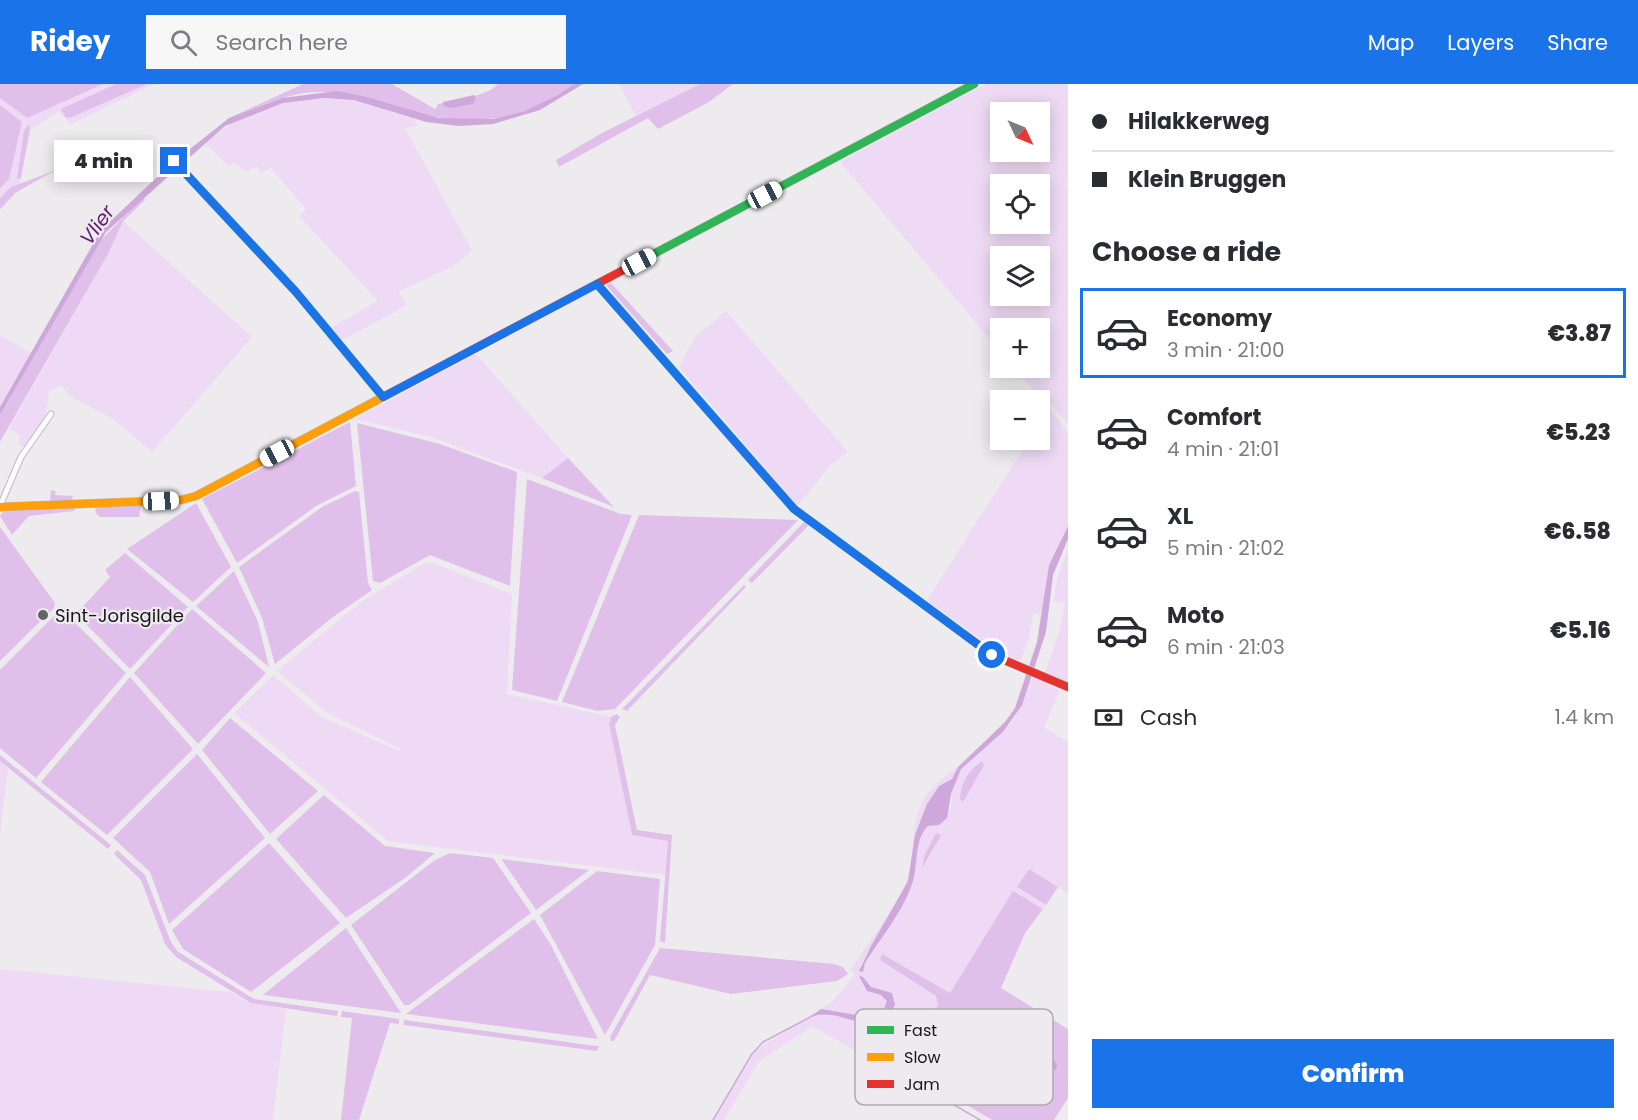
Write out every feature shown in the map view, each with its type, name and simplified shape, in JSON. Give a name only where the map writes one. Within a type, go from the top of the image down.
[{"type":"street","points":[[51,414],[16,467],[0,507],[190,498],[975,84]]},
{"type":"street","points":[[177,164],[296,292],[383,397]]},
{"type":"street","points":[[597,284],[794,509],[992,655],[1068,687]]},
{"type":"shaded area","points":[[0,84],[155,84],[71,124],[59,112],[31,129],[18,191],[0,210]]},
{"type":"shaded area","points":[[0,84],[103,84],[27,118],[0,98]]},
{"type":"shaded area","points":[[116,84],[147,84],[70,118],[65,117],[61,109]]},
{"type":"shaded area","points":[[303,84],[392,84],[435,109],[438,104],[443,103],[445,107],[463,106],[476,98],[475,96],[491,90],[498,84],[574,84],[538,106],[498,118],[435,117],[378,101],[329,92],[316,92],[282,98],[229,118]]},
{"type":"shaded area","points":[[574,84],[583,84],[540,110],[493,124],[459,126],[426,122],[354,100],[323,98],[283,103],[225,126],[106,232],[0,415],[0,407],[101,230],[171,164],[229,118],[282,98],[337,91],[367,97],[439,118],[493,119],[525,111],[558,95]]},
{"type":"shaded area","points":[[619,84],[700,84],[636,116]]},
{"type":"shaded area","points":[[700,84],[733,84],[709,102],[658,129],[648,118],[559,167],[556,160],[602,133]]},
{"type":"shaded area","points":[[986,84],[1068,84],[1068,181],[1065,184],[1068,188],[1068,424],[1051,404],[1050,406],[1050,390],[1033,390],[1023,378],[1050,378],[1050,318],[990,318],[990,339],[840,162]]},
{"type":"shaded area","points":[[474,95],[476,98],[473,104],[451,108],[443,106],[443,102]]},
{"type":"shaded area","points":[[313,98],[354,100],[414,119],[418,126],[405,128],[472,251],[452,267],[399,291],[406,306],[342,340],[331,328],[378,301],[299,216],[306,209],[271,168],[261,173],[257,166],[247,172],[233,163],[229,167],[205,143],[229,125],[255,112],[283,103]]},
{"type":"shaded area","points":[[0,105],[22,122],[9,179],[0,188]]},
{"type":"shaded area","points":[[28,125],[30,127],[21,178],[17,179],[24,131]]},
{"type":"shaded area","points":[[56,170],[15,193],[0,209],[0,198],[11,187]]},
{"type":"shaded area","points":[[143,197],[145,200],[123,221],[108,254],[0,442],[0,415],[98,243]]},
{"type":"shaded area","points":[[123,221],[252,337],[152,452],[112,418],[71,397],[61,385],[49,391],[45,420],[26,448],[17,443],[21,436],[9,429],[108,254]]},
{"type":"shaded area","points":[[611,283],[673,351],[667,354],[606,285]]},
{"type":"shaded area","points":[[726,311],[848,452],[830,465],[798,506],[679,367],[695,337]]},
{"type":"shaded area","points":[[0,335],[31,353],[0,407]]},
{"type":"shaded area","points":[[476,354],[568,458],[542,478],[431,437],[355,419]]},
{"type":"shaded area","points":[[1050,410],[1068,432],[1068,526],[1049,565],[1043,614],[1033,614],[1029,639],[1020,662],[998,652],[927,600],[1023,450],[1050,450]]},
{"type":"shaded area","points":[[350,422],[356,486],[316,506],[237,563],[202,499]]},
{"type":"shaded area","points":[[357,423],[440,444],[517,472],[510,586],[430,555],[380,583],[373,581]]},
{"type":"shaded area","points":[[568,458],[614,507],[542,478]]},
{"type":"shaded area","points":[[527,479],[621,514],[632,515],[557,701],[512,690]]},
{"type":"shaded area","points":[[51,490],[56,491],[55,495],[73,496],[72,500],[50,501]]},
{"type":"shaded area","points":[[355,491],[359,492],[368,583],[372,590],[333,617],[275,664],[262,618],[239,567],[322,507]]},
{"type":"shaded area","points":[[196,503],[231,567],[193,602],[127,549]]},
{"type":"shaded area","points":[[141,505],[139,517],[100,517],[95,507]]},
{"type":"shaded area","points":[[75,508],[74,511],[29,516],[12,535],[0,516],[4,511]]},
{"type":"shaded area","points":[[639,515],[798,520],[615,709],[598,711],[562,702]]},
{"type":"shaded area","points":[[805,521],[810,524],[752,583],[748,580]]},
{"type":"shaded area","points":[[1068,526],[1068,539],[1053,575],[1046,632],[1022,705],[1003,732],[961,769],[951,794],[947,818],[939,825],[928,826],[923,832],[907,897],[865,963],[863,972],[859,971],[908,881],[915,835],[927,804],[939,786],[952,779],[958,767],[1005,722],[1015,708],[1037,642],[1049,565]]},
{"type":"shaded area","points":[[0,527],[55,603],[54,608],[0,661]]},
{"type":"shaded area","points":[[1068,549],[1068,683],[1045,673],[1060,629],[1065,603],[1054,601],[1057,579]]},
{"type":"shaded area","points":[[125,553],[188,607],[130,669],[76,614],[110,577],[105,570]]},
{"type":"shaded area","points":[[425,563],[433,563],[512,594],[507,694],[611,717],[609,724],[632,835],[668,840],[665,875],[388,841],[234,713],[273,675],[322,717],[399,751],[402,746],[398,748],[326,712],[277,671],[362,601]]},
{"type":"shaded area","points":[[234,571],[258,622],[269,667],[196,606]]},
{"type":"shaded area","points":[[744,585],[746,587],[627,711],[622,709]]},
{"type":"shaded area","points":[[61,609],[126,673],[36,778],[0,748],[0,670]]},
{"type":"shaded area","points":[[192,609],[266,673],[198,744],[134,673]]},
{"type":"shaded area","points":[[130,677],[193,749],[107,835],[41,782]]},
{"type":"shaded area","points":[[1032,677],[1060,690],[1044,728],[1068,742],[1068,893],[1029,869],[1019,889],[1046,905],[1043,909],[1013,892],[950,993],[882,954],[880,960],[936,995],[938,1005],[936,1009],[855,1009],[855,1051],[813,1026],[759,1061],[724,1120],[714,1120],[756,1050],[833,1001],[855,974],[850,970],[898,898],[860,966],[863,972],[865,963],[907,897],[923,832],[928,826],[946,817],[950,810],[953,786],[962,768],[1009,725],[1021,706]]},
{"type":"shaded area","points":[[617,714],[620,717],[615,725],[637,830],[672,835],[665,943],[660,941],[668,841],[632,835],[609,724],[611,717]]},
{"type":"shaded area","points":[[230,718],[318,791],[270,834],[202,750]]},
{"type":"shaded area","points":[[197,754],[265,838],[169,924],[150,872],[113,838]]},
{"type":"shaded area","points":[[0,755],[111,845],[108,849],[0,761]]},
{"type":"shaded area","points":[[0,761],[8,768],[0,835]]},
{"type":"shaded area","points":[[982,761],[984,765],[963,802],[960,799],[964,782],[969,773]]},
{"type":"shaded area","points":[[958,767],[952,779],[939,786],[927,804],[915,835],[908,881],[898,898],[908,877],[915,823],[922,802],[933,787]]},
{"type":"shaded area","points":[[324,795],[385,846],[435,853],[405,878],[346,918],[276,839]]},
{"type":"shaded area","points":[[936,833],[941,835],[922,868],[925,854]]},
{"type":"shaded area","points":[[269,843],[340,923],[251,992],[183,949],[172,930]]},
{"type":"shaded area","points":[[117,850],[145,875],[171,942],[177,951],[254,999],[338,1011],[337,1016],[251,1003],[176,957],[165,944],[141,880],[114,854]]},
{"type":"shaded area","points":[[450,853],[493,858],[531,913],[409,1005],[404,1005],[351,925],[435,860]]},
{"type":"shaded area","points":[[503,859],[589,870],[536,910]]},
{"type":"shaded area","points":[[1029,869],[1058,887],[1046,905],[1017,887]]},
{"type":"shaded area","points":[[597,871],[660,879],[655,945],[605,1035],[540,915]]},
{"type":"shaded area","points":[[1013,891],[1043,909],[1025,933],[1001,988],[1035,1009],[936,1009],[938,1005],[936,996],[880,960],[882,954],[950,993]]},
{"type":"shaded area","points":[[534,919],[551,945],[598,1039],[406,1014]]},
{"type":"shaded area","points":[[346,928],[401,1013],[264,995],[264,994]]},
{"type":"shaded area","points":[[660,948],[834,964],[843,967],[848,974],[837,981],[731,994],[650,975],[614,1041],[611,1041],[610,1037]]},
{"type":"shaded area","points":[[0,969],[229,992],[251,1003],[286,1009],[273,1120],[0,1120]]},
{"type":"shaded area","points":[[859,976],[863,977],[871,987],[892,993],[895,1005],[892,1009],[884,1009],[887,1001],[881,995],[867,991]]},
{"type":"shaded area","points":[[821,1009],[855,1015],[855,1021],[823,1015],[811,1017]]},
{"type":"shaded area","points":[[342,1011],[399,1019],[399,1024],[390,1023],[359,1120],[341,1120],[352,1018],[341,1017]]},
{"type":"shaded area","points":[[404,1020],[599,1046],[597,1051],[404,1025]]},
{"type":"shaded area","points":[[1053,1020],[1068,1029],[1068,1098],[1054,1120],[992,1120],[967,1105],[1053,1105]]},
{"type":"shaded area","points":[[1053,1059],[1057,1065],[1056,1070],[1053,1070]]},
{"type":"waterway","points":[[713,1120],[752,1054],[763,1042],[818,1013]]},
{"type":"waterway","points":[[954,1105],[980,1120]]},
{"type":"traffic: fast","points":[[629,267],[974,84]]},
{"type":"traffic: fast","points":[[174,161],[296,292],[383,397]]},
{"type":"traffic: fast","points":[[597,284],[794,509],[965,635]]},
{"type":"traffic: slow","points":[[0,507],[181,500],[196,496],[383,397]]},
{"type":"traffic: jam","points":[[383,397],[629,267]]},
{"type":"traffic: jam","points":[[965,635],[992,655],[1068,687]]},
{"type":"place","name":"Sint-Jorisgilde","points":[[43,615]]},
{"type":"route","points":[[174,161],[296,292],[379,389],[383,397],[597,284],[794,509],[992,655]]},
{"type":"water label","name":"Vlier","points":[[97,225]]}]
